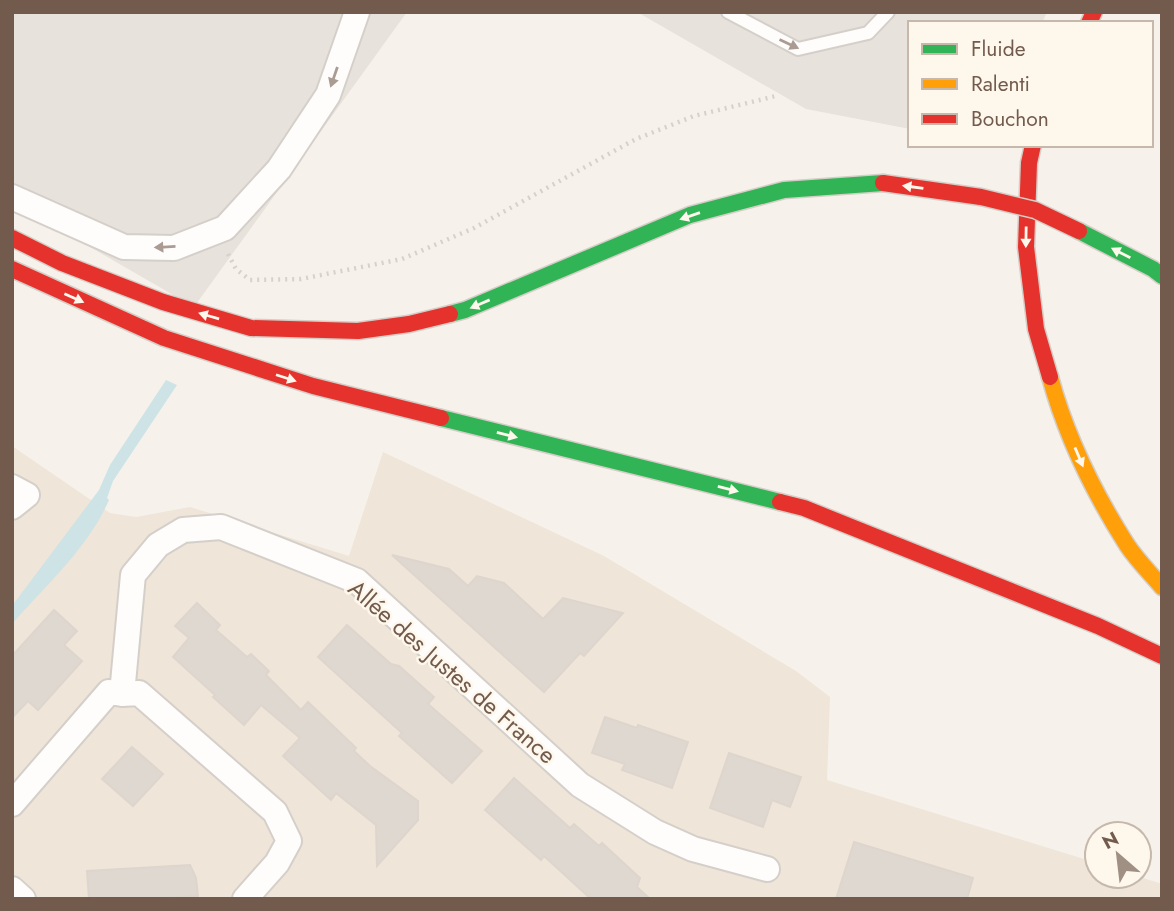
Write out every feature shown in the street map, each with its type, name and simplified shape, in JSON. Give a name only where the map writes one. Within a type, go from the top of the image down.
[{"type":"main road","points":[[1033,147],[1029,163],[1026,247],[1036,329],[1054,391],[1083,467],[1128,547],[1162,587]]},
{"type":"main road","points":[[12,238],[62,263],[163,302],[251,328],[358,331],[410,324],[465,310],[690,215],[783,190],[885,183],[981,197],[1035,210],[1162,276]]},
{"type":"main road","points":[[1050,202],[1052,240]]},
{"type":"main road","points":[[12,269],[164,338],[313,386],[804,509],[1098,626],[1162,656]]},
{"type":"street","points":[[12,197],[124,247],[174,248],[225,228],[279,169],[328,95],[357,12]]},
{"type":"street","name":"Allée des Justes de France","points":[[122,694],[133,575],[159,545],[183,530],[221,527],[357,582],[580,785],[644,826],[693,849],[767,869]]},
{"type":"street","points":[[12,804],[109,692],[139,693],[275,812],[289,841],[276,863],[245,899]]},
{"type":"street","points":[[12,889],[23,899]]},
{"type":"lane","points":[[728,12],[798,49],[867,33],[888,12]]},
{"type":"path","points":[[216,232],[236,269],[250,280],[301,279],[402,259],[474,229],[636,139],[694,116],[776,96]]},
{"type":"shaded area","points":[[12,12],[407,12],[194,307],[12,202]]},
{"type":"shaded area","points":[[637,12],[1047,12],[1043,21],[908,21],[908,129],[806,109]]},
{"type":"shaded area","points":[[166,380],[177,385],[113,481],[107,498],[109,500],[90,534],[12,624],[12,606],[99,490],[110,465]]},
{"type":"shaded area","points":[[12,446],[110,513],[136,517],[190,507],[349,556],[383,452],[604,556],[796,671],[830,697],[827,780],[1083,859],[1083,890],[1153,890],[1153,881],[1162,884],[1162,899],[12,899]]},
{"type":"building","points":[[392,555],[449,569],[468,586],[477,576],[504,583],[543,619],[563,598],[623,613],[584,656],[580,653],[544,692]]},
{"type":"building","points":[[197,603],[220,625],[216,630],[247,657],[251,654],[269,671],[266,675],[301,710],[308,702],[356,748],[354,751],[370,766],[418,801],[418,820],[377,866],[376,825],[336,793],[331,800],[283,756],[300,738],[261,705],[244,725],[173,657],[189,638],[175,626]]},
{"type":"building","points":[[54,610],[77,631],[64,645],[82,661],[38,710],[28,701],[12,718],[12,656]]},
{"type":"building","points":[[347,625],[434,697],[428,704],[482,751],[452,783],[399,736],[402,733],[318,657]]},
{"type":"building","points":[[605,717],[688,742],[672,788],[622,770],[625,764],[592,753]]},
{"type":"building","points":[[132,747],[163,774],[133,806],[102,779]]},
{"type":"building","points":[[729,753],[801,777],[790,807],[772,800],[763,827],[710,808]]},
{"type":"building","points":[[514,778],[570,828],[574,824],[599,846],[602,843],[640,878],[637,887],[650,899],[591,899],[544,856],[541,860],[485,810]]},
{"type":"building","points":[[854,842],[973,878],[967,899],[836,899]]},
{"type":"building","points":[[190,865],[196,878],[198,896],[89,899],[87,871]]},
{"type":"traffic: fast","points":[[450,314],[690,215],[784,190],[883,183]]},
{"type":"traffic: fast","points":[[1079,231],[1162,276]]},
{"type":"traffic: fast","points":[[441,418],[780,502]]},
{"type":"traffic: slow","points":[[1050,377],[1082,464],[1103,505],[1131,551],[1162,587]]},
{"type":"traffic: jam","points":[[1090,21],[1094,12]]},
{"type":"traffic: jam","points":[[1033,147],[1029,163],[1026,247],[1036,329],[1050,377]]},
{"type":"traffic: jam","points":[[883,183],[981,197]]},
{"type":"traffic: jam","points":[[981,197],[1035,210],[1079,231]]},
{"type":"traffic: jam","points":[[12,238],[62,263],[163,302],[251,328],[358,331],[409,324],[450,314]]},
{"type":"traffic: jam","points":[[12,269],[164,338],[313,386],[441,418]]},
{"type":"traffic: jam","points":[[780,502],[804,508],[1098,626],[1162,656]]}]
